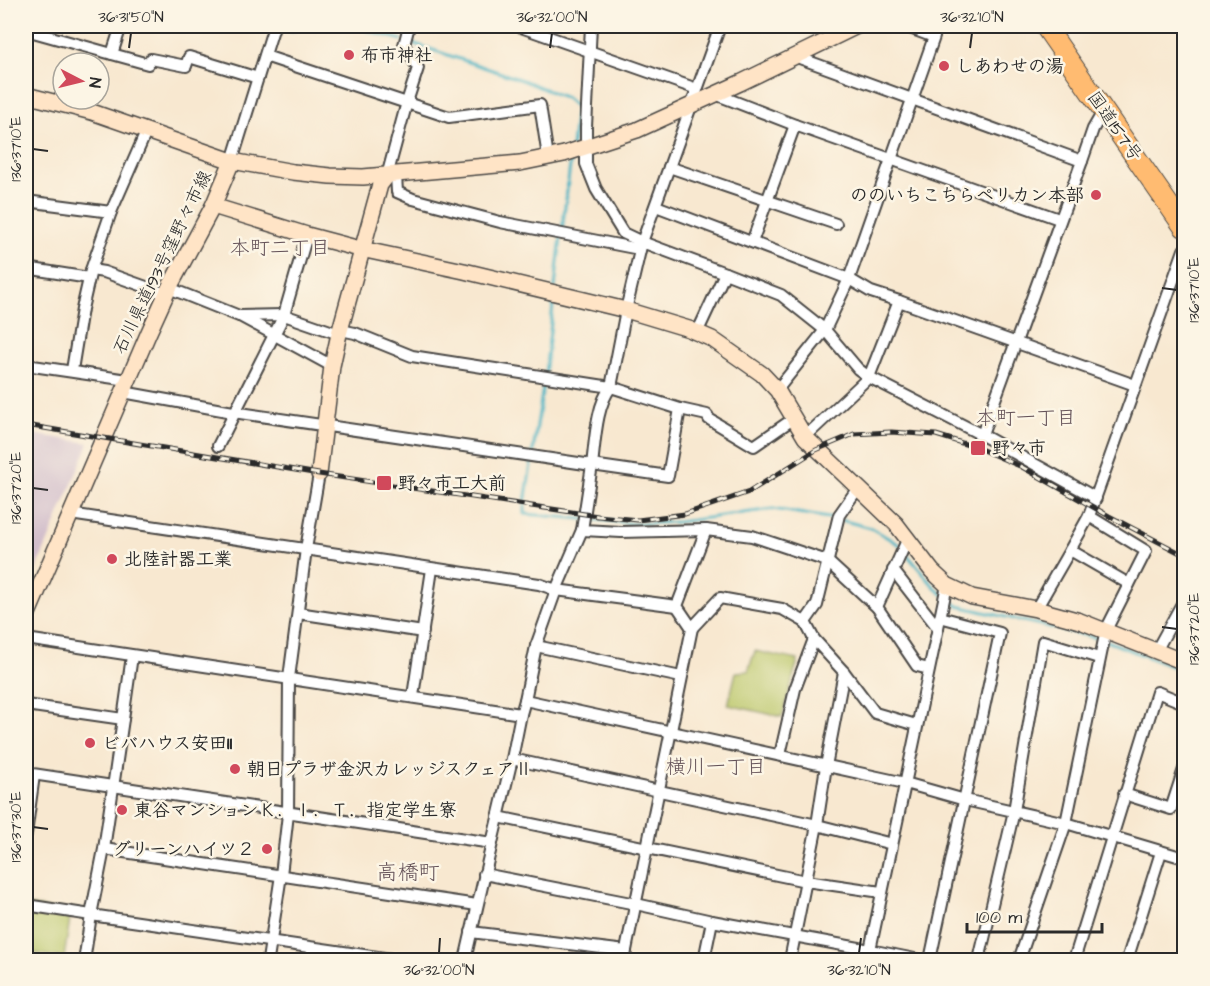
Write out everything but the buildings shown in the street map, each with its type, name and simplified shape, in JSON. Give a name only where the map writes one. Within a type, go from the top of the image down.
[{"type":"highway","name":"国道157号","points":[[1045,26],[1185,227]]},
{"type":"street","points":[[112,54],[121,26]]},
{"type":"street","points":[[518,26],[697,89]]},
{"type":"street","points":[[591,26],[591,52],[576,150],[586,164],[596,189],[623,233],[781,295],[825,330],[858,369],[869,377],[982,435],[1096,498]]},
{"type":"street","points":[[465,960],[536,646],[583,524],[598,423],[606,393],[611,387],[642,242],[692,104],[717,26]]},
{"type":"street","name":"石川県道193号窪野々市線","points":[[26,618],[167,291],[213,206],[232,161],[330,176],[391,176],[520,163],[548,157],[637,130],[857,26]]},
{"type":"street","points":[[777,390],[825,330],[849,279],[934,37],[904,26]]},
{"type":"street","points":[[26,95],[92,112],[232,161],[273,29]]},
{"type":"street","points":[[26,30],[148,64],[151,59],[186,66],[189,57],[258,78]]},
{"type":"street","points":[[407,35],[418,68],[407,102],[391,176],[397,192],[413,199],[500,222],[634,248],[642,242]]},
{"type":"street","points":[[265,56],[449,117],[540,105],[548,157]]},
{"type":"street","points":[[794,56],[1082,161]]},
{"type":"street","points":[[716,94],[795,125],[1059,219]]},
{"type":"street","points":[[982,435],[1059,219],[1093,129],[1104,110]]},
{"type":"street","points":[[752,242],[795,125]]},
{"type":"street","points":[[72,370],[90,274],[111,212],[147,130]]},
{"type":"street","points":[[669,167],[837,224]]},
{"type":"street","points":[[268,960],[288,814],[289,678],[306,549],[319,474],[332,366],[380,185],[391,176]]},
{"type":"street","points":[[26,201],[111,212]]},
{"type":"street","points":[[213,206],[308,236],[626,310],[712,339],[762,374],[777,390],[805,437],[896,524],[945,592],[868,955]]},
{"type":"street","points":[[656,206],[849,279],[871,292],[1135,386]]},
{"type":"street","points":[[218,446],[233,412],[284,315],[308,236]]},
{"type":"street","points":[[1036,609],[1089,516],[1185,250]]},
{"type":"street","points":[[26,268],[115,276],[167,291],[239,316],[332,366]]},
{"type":"street","points":[[698,333],[725,273]]},
{"type":"street","points":[[805,437],[869,377],[899,301]]},
{"type":"street","points":[[239,316],[284,315],[340,332],[355,333],[412,356],[611,387],[707,415],[709,419],[754,446],[793,419]]},
{"type":"street","points":[[26,365],[72,370],[125,386],[233,412],[668,476],[680,409]]},
{"type":"street","points":[[805,622],[816,605],[837,518],[858,488]]},
{"type":"street","points":[[70,514],[539,584],[556,591],[677,606],[692,628]]},
{"type":"street","points":[[1020,960],[1066,823],[1104,636],[1146,551],[1089,516]]},
{"type":"street","points":[[583,524],[621,532],[706,530],[752,536],[827,561],[877,607],[917,666],[929,669]]},
{"type":"street","points":[[677,606],[706,530]]},
{"type":"street","points":[[877,607],[907,540]]},
{"type":"street","points":[[1070,550],[1128,584]]},
{"type":"street","points":[[413,696],[432,569]]},
{"type":"street","points":[[893,570],[939,622],[1000,633],[930,960]]},
{"type":"street","points":[[945,592],[1036,609],[1104,636],[1185,662]]},
{"type":"street","points":[[471,932],[625,956],[692,628],[720,597],[782,609],[805,622],[814,639],[844,672],[875,713],[916,725]]},
{"type":"street","points":[[1156,651],[1185,600]]},
{"type":"street","points":[[298,613],[423,632]]},
{"type":"street","points":[[26,639],[521,714]]},
{"type":"street","points":[[780,754],[795,689],[814,639]]},
{"type":"street","points":[[979,960],[1014,811],[1043,641],[1100,658]]},
{"type":"street","points":[[536,646],[681,677]]},
{"type":"street","points":[[85,955],[104,849],[132,656]]},
{"type":"street","points":[[790,960],[844,672]]},
{"type":"street","points":[[1074,960],[1157,692],[1185,703]]},
{"type":"street","points":[[525,700],[780,754],[904,783],[965,800],[1066,823],[1185,858]]},
{"type":"street","points":[[26,705],[123,719]]},
{"type":"street","points":[[512,759],[658,789],[892,844]]},
{"type":"street","points":[[1125,794],[1171,809],[1185,769]]},
{"type":"street","points":[[26,834],[30,774],[492,843]]},
{"type":"street","points":[[498,817],[806,881],[881,892]]},
{"type":"street","points":[[104,849],[477,905]]},
{"type":"street","points":[[1127,960],[1161,852]]},
{"type":"street","points":[[484,874],[796,937],[868,955],[920,960]]},
{"type":"street","points":[[26,905],[398,960]]},
{"type":"street","points":[[704,960],[712,921]]},
{"type":"street","points":[[1181,960],[1185,948]]},
{"type":"shaded area","points":[[26,433],[89,443],[26,594]]},
{"type":"green space","points":[[755,651],[798,660],[782,717],[728,705],[736,672],[748,671]]},
{"type":"green space","points":[[26,905],[71,912],[64,958],[26,952]]},
{"type":"waterway","points":[[276,26],[290,31],[309,26]]},
{"type":"waterway","points":[[352,26],[402,40]]},
{"type":"waterway","points":[[409,42],[525,81],[566,98],[576,107],[572,147]]},
{"type":"waterway","points":[[562,231],[571,157]]},
{"type":"waterway","points":[[555,287],[561,237]]},
{"type":"waterway","points":[[545,374],[554,297]]},
{"type":"waterway","points":[[525,503],[544,380]]},
{"type":"waterway","points":[[525,507],[525,514],[638,524],[678,522],[773,509],[835,519]]},
{"type":"waterway","points":[[841,520],[871,528],[900,545]]},
{"type":"waterway","points":[[904,551],[937,590],[958,606],[1101,639]]},
{"type":"waterway","points":[[1107,641],[1184,671]]},
{"type":"railway","points":[[26,425],[319,474],[638,520],[685,514],[749,492],[816,450],[854,434],[891,432],[936,435],[978,448],[1022,467],[1184,555]]},
{"type":"place","name":"布市神社","points":[[349,55]]},
{"type":"place","name":"しあわせの湯","points":[[944,66]]},
{"type":"place","name":"ののいちこちらペリカン本部","points":[[1096,195]]},
{"type":"place","name":"野々市","points":[[978,448]]},
{"type":"place","name":"野々市工大前","points":[[384,483]]},
{"type":"place","name":"北陸計器工業","points":[[112,559]]},
{"type":"place","name":"ビバハウス安田II","points":[[90,743]]},
{"type":"place","name":"朝日プラザ金沢カレッジスクェアⅡ","points":[[235,769]]},
{"type":"place","name":"東谷マンションＫ．Ｉ．Ｔ．指定学生寮","points":[[122,810]]},
{"type":"place","name":"グリーンハイツ２","points":[[267,849]]},
{"type":"district","name":"本町二丁目","points":[[280,247]]},
{"type":"district","name":"本町一丁目","points":[[1026,417]]},
{"type":"district","name":"横川一丁目","points":[[716,766]]},
{"type":"district","name":"高橋町","points":[[408,872]]}]
